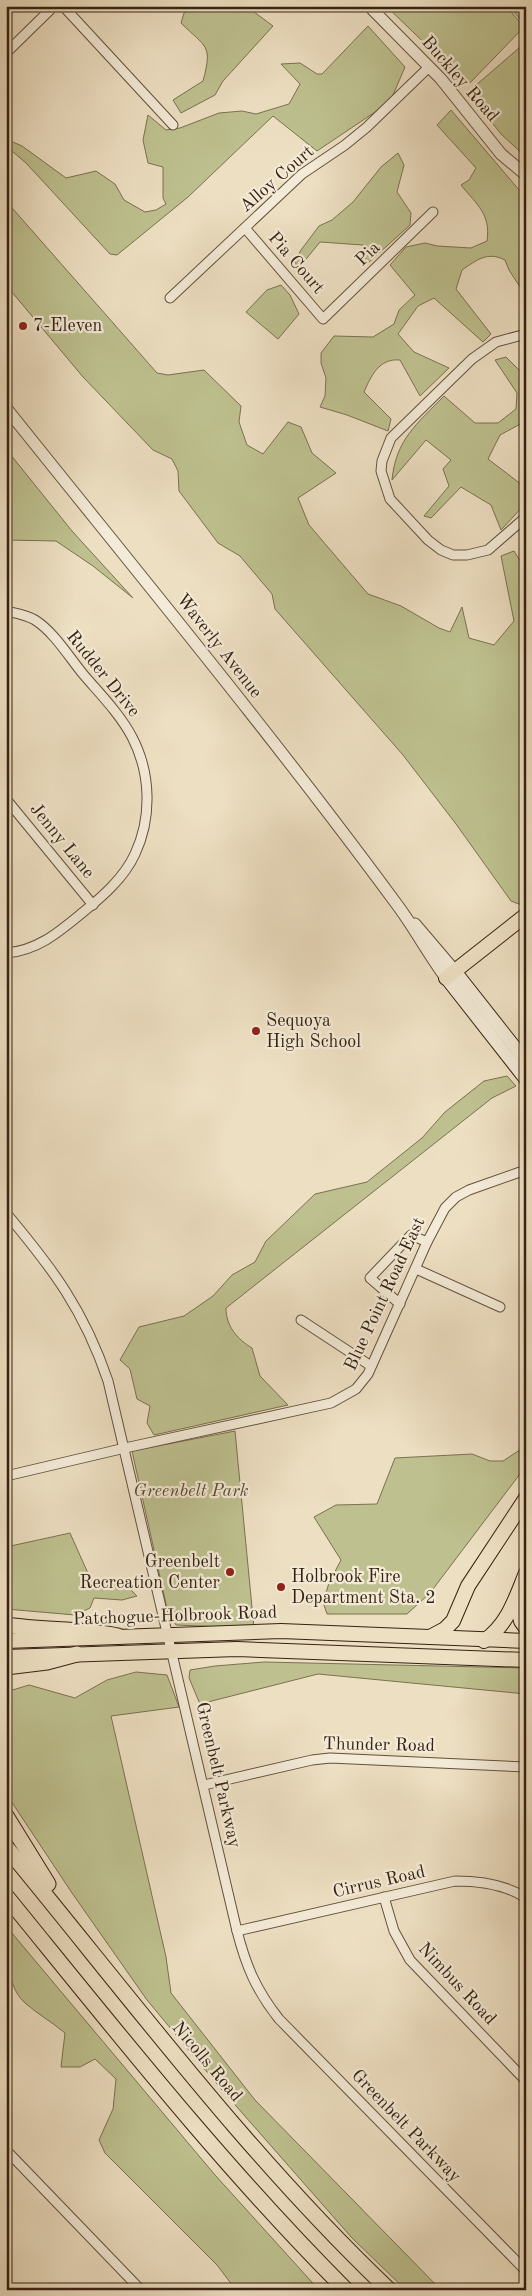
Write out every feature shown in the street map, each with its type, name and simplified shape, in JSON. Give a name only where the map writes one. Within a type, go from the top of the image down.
[{"type":"highway","points":[[6,1625],[53,1630],[92,1630],[118,1636]]},
{"type":"highway","points":[[6,1666],[47,1662],[77,1654]]},
{"type":"highway","points":[[6,1816],[39,1872],[98,1948],[124,1991]]},
{"type":"highway","name":"Nicolls Road","points":[[6,1847],[292,2191],[389,2290]]},
{"type":"highway","points":[[6,1896],[264,2206],[346,2290]]},
{"type":"main road","points":[[451,975],[526,915]]},
{"type":"main road","name":"Waverly Avenue","points":[[451,975],[526,1062]]},
{"type":"main road","name":"Waverly Avenue","points":[[451,975],[526,1080]]},
{"type":"main road","points":[[429,1637],[445,1629],[453,1621],[468,1586],[526,1498]]},
{"type":"main road","points":[[446,1657],[486,1640],[503,1624],[525,1575]]},
{"type":"main road","points":[[516,1598],[521,1622],[526,1628]]},
{"type":"main road","name":"Patchogue-Holbrook Road","points":[[6,1641],[281,1631],[526,1641]]},
{"type":"main road","name":"Patchogue-Holbrook Road","points":[[6,1657],[172,1650],[285,1649],[526,1660]]},
{"type":"street","points":[[6,53],[54,6]]},
{"type":"street","points":[[63,6],[173,125]]},
{"type":"street","name":"Buckley Road","points":[[369,6],[429,67],[502,154],[526,175]]},
{"type":"street","name":"Alloy Court","points":[[170,298],[302,174],[346,145],[429,67]]},
{"type":"street","name":"Pia","points":[[323,319],[433,212]]},
{"type":"street","name":"Pia Court","points":[[245,228],[323,319]]},
{"type":"street","points":[[526,334],[496,342],[472,359],[391,438],[382,461],[382,471],[383,483],[390,499],[428,540],[441,550],[454,555],[467,555],[488,550],[526,517]]},
{"type":"street","name":"Waverly Avenue","points":[[6,408],[222,677],[400,908],[432,942],[451,975]]},
{"type":"street","name":"Rudder Drive","points":[[6,610],[35,620],[49,633],[120,719],[140,754],[146,780],[148,803],[142,834],[135,855],[125,870],[93,905],[46,941],[30,948],[6,953]]},
{"type":"street","name":"Jenny Lane","points":[[6,799],[93,905]]},
{"type":"street","name":"Blue Point Road East","points":[[6,1476],[331,1403],[356,1389],[372,1366],[427,1242],[445,1208],[456,1197],[469,1190],[520,1172]]},
{"type":"street","name":"Greenbelt Parkway","points":[[6,1213],[48,1263],[83,1318],[108,1381],[238,1931],[253,1980],[262,1998],[279,2019],[526,2271]]},
{"type":"street","points":[[400,1304],[370,1278],[411,1235],[427,1242]]},
{"type":"street","points":[[416,1269],[500,1307]]},
{"type":"street","points":[[301,1320],[372,1366]]},
{"type":"street","name":"Thunder Road","points":[[204,1784],[312,1760],[330,1758],[526,1767]]},
{"type":"street","name":"Cirrus Road","points":[[238,1931],[455,1881],[489,1883],[505,1887],[526,1898]]},
{"type":"street","name":"Nimbus Road","points":[[384,1897],[394,1931],[410,1960],[526,2081]]},
{"type":"street","points":[[6,2150],[141,2290]]},
{"type":"green space","points":[[198,6],[246,6],[273,26],[223,81],[215,95],[181,113],[173,100],[203,81],[206,69],[207,53],[205,48],[181,23],[184,13]]},
{"type":"green space","points":[[386,6],[506,6],[524,27],[468,85]]},
{"type":"green space","points":[[509,6],[526,6],[526,26]]},
{"type":"green space","points":[[368,26],[405,67],[390,102],[317,151],[273,116],[188,197],[117,255],[110,254],[26,163],[6,146],[6,139],[22,146],[66,178],[96,171],[115,184],[124,200],[145,212],[156,210],[166,204],[163,198],[163,167],[148,163],[143,140],[148,115],[166,130],[180,128],[219,113],[242,111],[256,114],[289,104],[300,84],[281,64],[300,63],[317,74],[322,74]]},
{"type":"green space","points":[[526,42],[526,157],[501,134],[468,92]]},
{"type":"green space","points":[[451,110],[526,198],[526,314],[523,313],[522,290],[505,260],[493,256],[482,258],[462,270],[456,289],[491,334],[483,342],[434,298],[418,306],[398,334],[414,352],[449,368],[420,396],[400,360],[387,362],[377,369],[364,392],[391,419],[388,431],[320,407],[325,396],[326,378],[321,363],[321,353],[334,336],[373,337],[394,324],[399,310],[415,295],[390,265],[406,247],[425,243],[437,246],[471,248],[487,241],[487,224],[482,210],[461,185],[469,180],[476,168],[437,125]]},
{"type":"green space","points":[[398,153],[404,165],[397,192],[411,213],[410,225],[367,264],[363,245],[320,242],[298,269],[295,261],[319,226],[332,220],[353,202],[381,167]]},
{"type":"green space","points":[[6,201],[157,373],[168,375],[204,370],[241,406],[239,422],[247,445],[263,454],[288,422],[301,427],[312,453],[336,473],[298,498],[309,525],[368,594],[401,606],[439,628],[450,632],[462,607],[469,638],[494,645],[514,621],[501,556],[514,551],[526,570],[526,904],[524,906],[511,901],[456,824],[403,755],[275,609],[272,594],[240,556],[218,543],[179,491],[178,471],[172,459],[153,450],[83,377],[6,285]]},
{"type":"green space","points":[[281,285],[290,295],[299,314],[278,339],[246,312],[267,290]]},
{"type":"green space","points":[[506,357],[526,377],[526,421],[500,435],[488,459],[526,488],[526,503],[501,530],[491,505],[461,487],[431,518],[424,516],[449,486],[443,469],[451,460],[426,440],[392,480],[394,466],[403,443],[409,433],[444,396],[475,423],[498,423],[516,409],[517,393],[495,360]]},
{"type":"green space","points":[[6,449],[72,531],[133,598],[93,566],[56,541],[6,540]]},
{"type":"green space","points":[[507,1076],[516,1086],[492,1098],[226,1308],[228,1321],[233,1331],[252,1348],[260,1376],[288,1405],[154,1435],[147,1423],[150,1406],[137,1399],[130,1369],[120,1360],[139,1327],[184,1316],[213,1296],[232,1275],[255,1262],[266,1241],[315,1194],[367,1182],[422,1138],[445,1112],[484,1081]]},
{"type":"green space","name":"Greenbelt Park","points":[[235,1431],[254,1628],[176,1625],[168,1613],[132,1451]]},
{"type":"green space","points":[[526,1446],[526,1466],[430,1593],[407,1614],[327,1614],[323,1602],[329,1583],[341,1560],[314,1517],[336,1505],[377,1504],[395,1458],[472,1454],[490,1461],[503,1461]]},
{"type":"green space","points":[[70,1533],[91,1580],[123,1582],[137,1596],[122,1600],[94,1598],[90,1608],[75,1615],[6,1609],[6,1547]]},
{"type":"green space","points":[[264,1662],[526,1668],[526,1694],[318,1674],[200,1704],[189,1678],[190,1670]]},
{"type":"green space","points":[[136,1672],[167,1675],[179,1707],[111,1716],[166,1957],[171,1993],[255,2100],[441,2290],[406,2290],[352,2238],[222,2090],[147,2000],[72,1893],[7,1795],[6,1692],[29,1685],[75,1698],[107,1680]]},
{"type":"green space","points":[[6,1926],[215,2175],[319,2290],[236,2290],[217,2265],[105,2153],[99,2140],[113,2109],[116,2079],[95,2059],[80,2067],[61,2067],[65,2033],[24,2002],[18,1995],[10,1977],[8,1966]]},
{"type":"place","name":"7-Eleven","points":[[23,326]]},
{"type":"place","name":"Sequoya High School","points":[[256,1031]]},
{"type":"place","name":"Greenbelt Recreation Center","points":[[230,1572]]},
{"type":"place","name":"Holbrook Fire Department Sta. 2","points":[[281,1587]]}]
